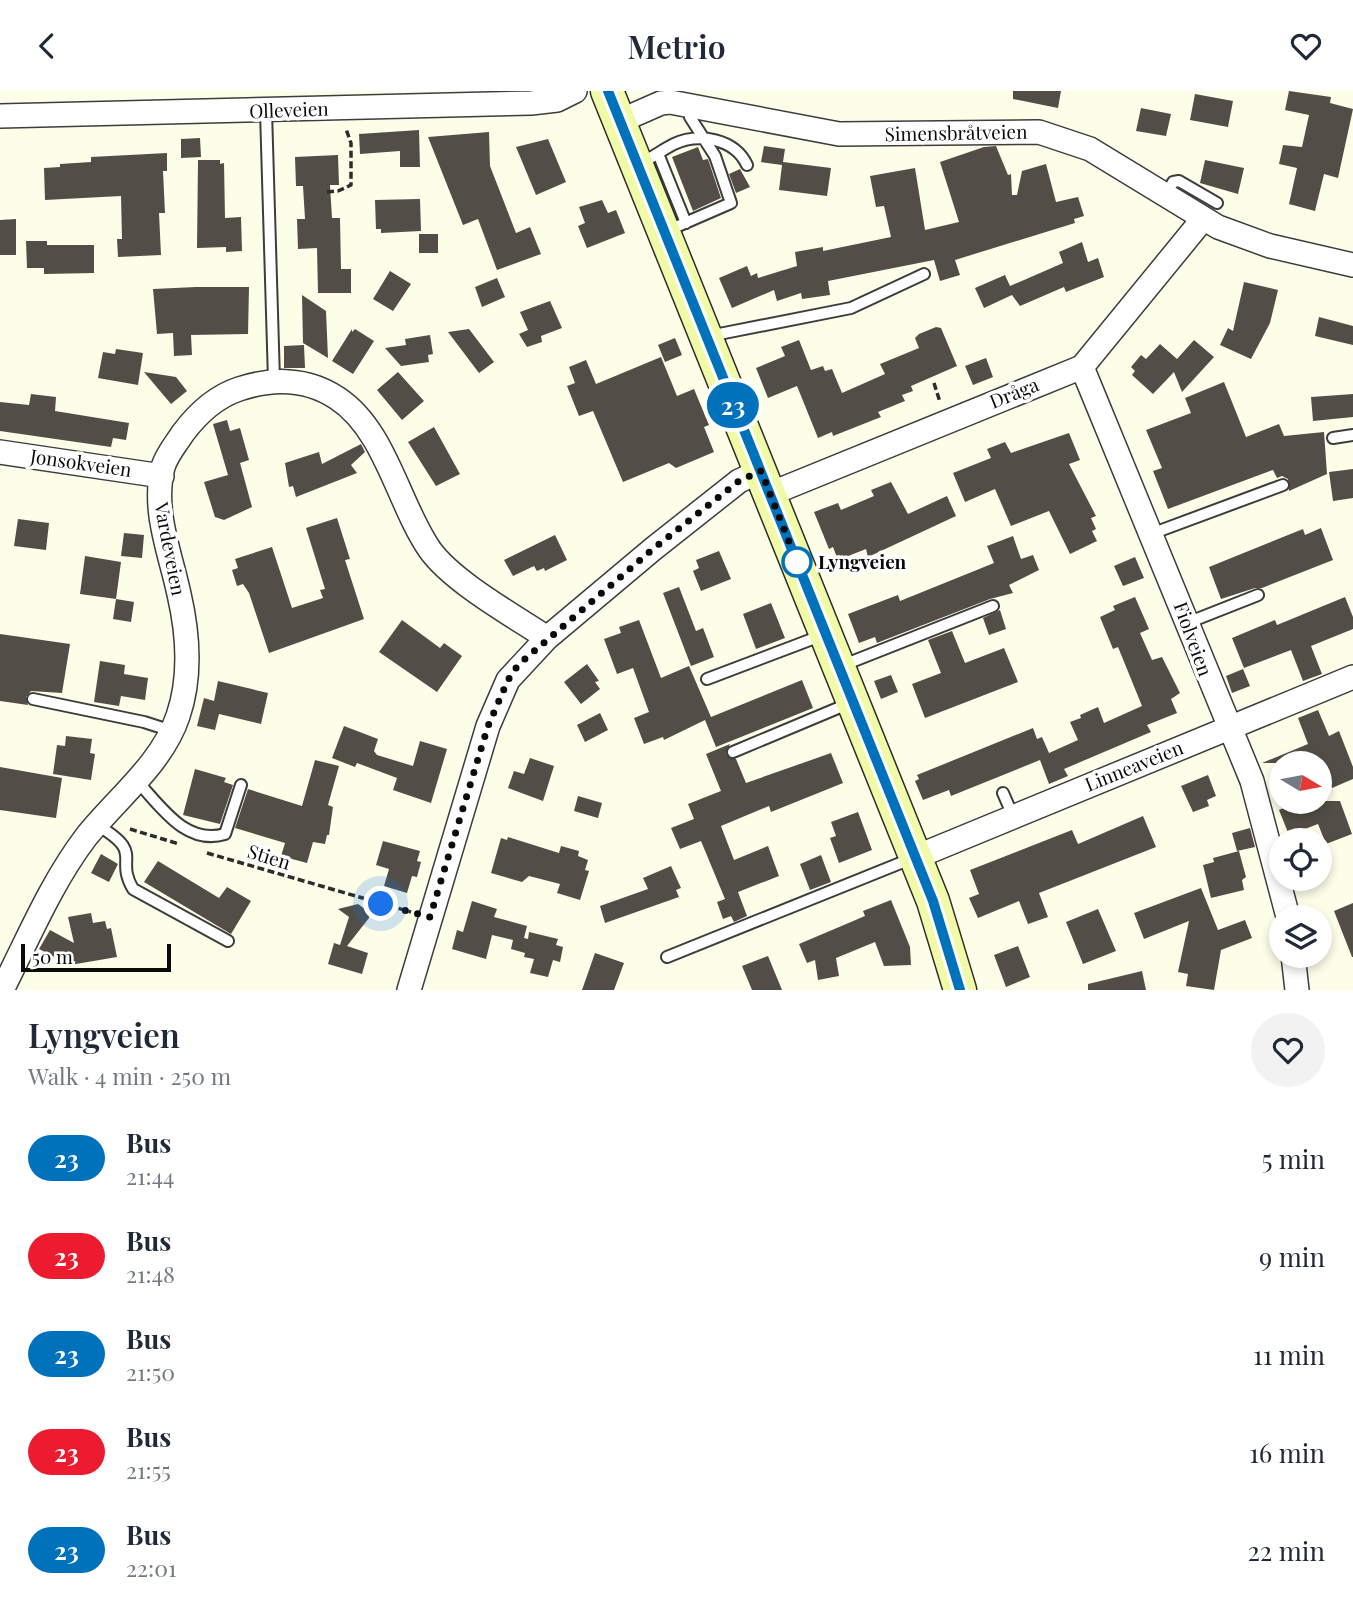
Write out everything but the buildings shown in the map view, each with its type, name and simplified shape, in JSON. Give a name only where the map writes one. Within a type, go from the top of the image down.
[{"type":"street","name":"Olleveien","points":[[0,116],[267,111],[530,97],[557,100],[575,91]]},
{"type":"street","points":[[607,91],[620,121],[648,160],[706,337],[916,857],[946,937],[960,990]]},
{"type":"street","name":"Simensbråtveien","points":[[620,121],[661,103],[691,104],[839,134],[1039,132],[1090,149],[1166,195],[1210,211],[1270,246],[1353,265]]},
{"type":"street","name":"Dråga","points":[[765,482],[1082,367],[1210,211]]},
{"type":"street","name":"Fiolveien","points":[[1082,367],[1257,797],[1285,905]]},
{"type":"street","name":"Vardeveien","points":[[2,990],[64,870],[99,823],[136,781],[172,731],[186,679],[186,632],[159,505],[162,476],[169,453],[206,406],[229,392],[274,380],[298,382],[333,395],[348,406],[396,479],[431,551],[472,586],[547,638]]},
{"type":"street","name":"Jonsokveien","points":[[0,452],[162,476]]},
{"type":"street","points":[[409,990],[488,726],[508,680],[547,638],[729,488],[765,482]]},
{"type":"street","name":"Linneaveien","points":[[916,857],[1228,726],[1353,677]]},
{"type":"street","points":[[1294,968],[1297,990]]},
{"type":"lane","points":[[691,104],[690,117],[706,141],[715,156],[730,203],[682,224],[648,160],[686,140],[706,141],[720,141],[734,146],[747,165]]},
{"type":"lane","points":[[267,111],[274,380]]},
{"type":"lane","points":[[706,337],[851,308],[924,274]]},
{"type":"lane","points":[[1333,438],[1353,435]]},
{"type":"lane","points":[[1151,534],[1283,485]]},
{"type":"lane","points":[[1187,622],[1258,595]]},
{"type":"lane","points":[[839,667],[993,606]]},
{"type":"lane","points":[[707,678],[826,634]]},
{"type":"lane","points":[[33,699],[152,724],[172,731]]},
{"type":"lane","points":[[733,752],[853,702]]},
{"type":"lane","points":[[136,781],[169,818],[188,830],[217,837],[225,834],[230,826],[241,785]]},
{"type":"lane","points":[[1003,793],[1013,816]]},
{"type":"lane","points":[[99,823],[125,847],[133,889],[228,941]]},
{"type":"lane","points":[[667,957],[916,857]]},
{"type":"path","points":[[327,192],[338,191],[351,185],[351,143],[346,127]]},
{"type":"path","points":[[99,823],[188,847]]},
{"type":"path","name":"Stien","points":[[200,851],[430,917]]},
{"type":"bus line","name":"23","points":[[608,91],[933,901],[960,990]]},
{"type":"place","name":"Lyngveien","points":[[797,562]]},
{"type":"route","points":[[381,904],[430,917],[488,726],[508,680],[518,665],[547,638],[653,549],[729,488],[761,471],[801,572],[797,562]]}]
